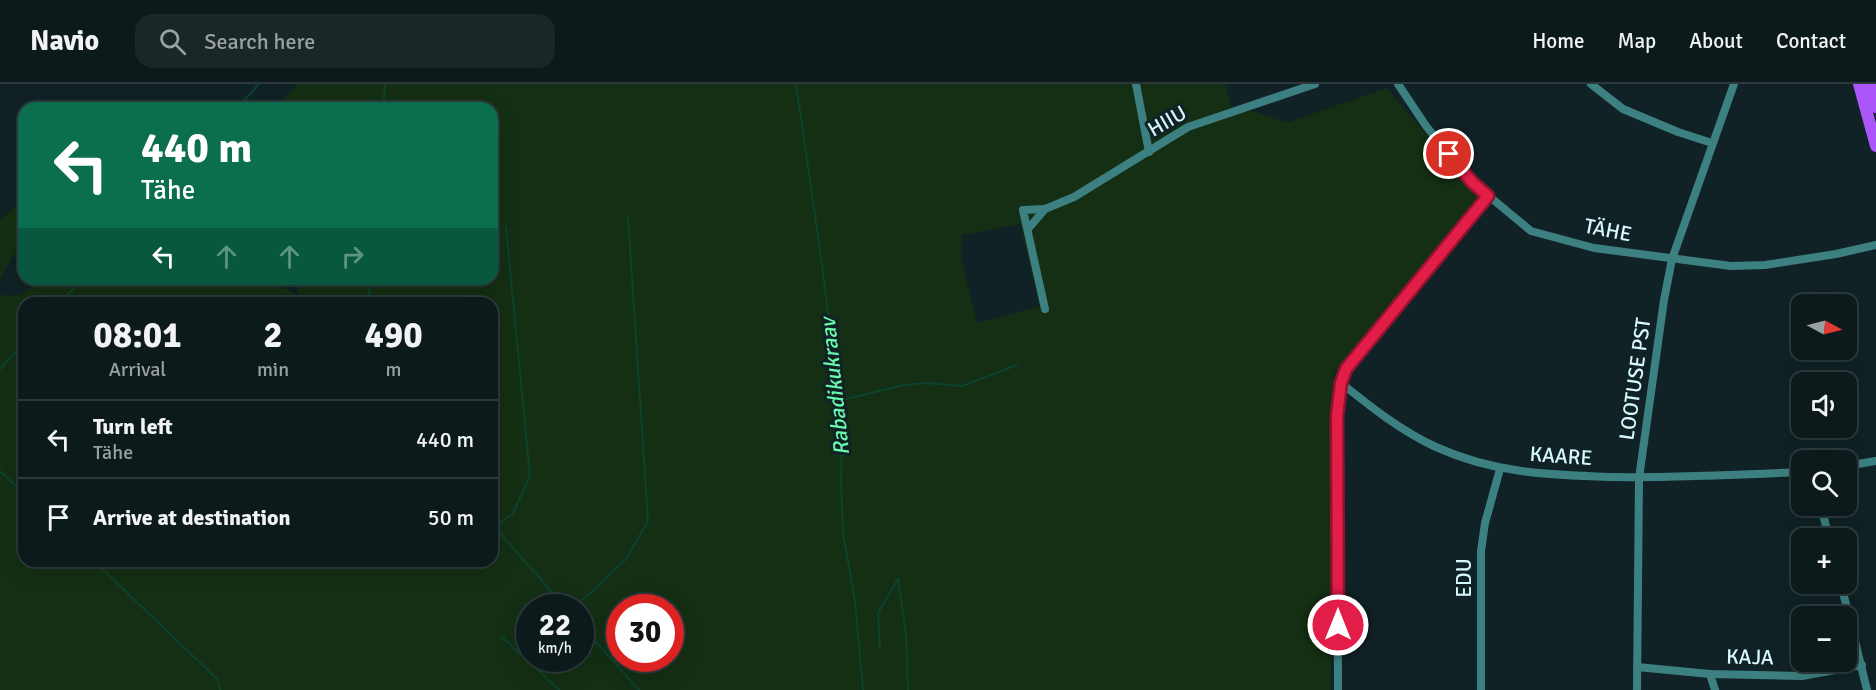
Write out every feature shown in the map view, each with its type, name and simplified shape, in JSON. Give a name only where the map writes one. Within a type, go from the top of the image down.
[{"type":"highway","points":[[1859,84],[1876,147]]},
{"type":"highway","points":[[1870,84],[1876,107]]},
{"type":"street","points":[[1136,84],[1149,152]]},
{"type":"street","name":"HIIU","points":[[1045,309],[1023,210],[1045,209],[1074,197],[1188,127],[1315,84]]},
{"type":"street","name":"TÄHE","points":[[1398,84],[1426,126],[1472,182],[1531,231],[1594,248],[1731,266],[1765,265],[1876,245]]},
{"type":"street","points":[[1591,84],[1623,109],[1678,132],[1712,143]]},
{"type":"street","name":"LOOTUSE PST","points":[[1637,690],[1639,478],[1664,300],[1672,259],[1734,84]]},
{"type":"street","points":[[1338,690],[1337,416],[1341,383],[1346,369],[1488,196]]},
{"type":"street","name":"HIIU","points":[[1028,229],[1045,209]]},
{"type":"street","name":"KAARE","points":[[1341,383],[1387,419],[1436,447],[1500,469],[1548,476],[1639,478],[1791,472]]},
{"type":"street","points":[[1857,465],[1876,462]]},
{"type":"street","name":"EDU","points":[[1481,690],[1481,551],[1485,523],[1500,469]]},
{"type":"street","points":[[1844,594],[1867,690]]},
{"type":"street","name":"KAJA","points":[[1637,667],[1710,674],[1802,676],[1862,665]]},
{"type":"street","points":[[1710,674],[1715,690]]},
{"type":"green space","points":[[298,84],[1225,84],[1231,106],[1238,112],[1254,111],[1286,123],[1387,88],[1478,197],[1334,374],[1331,690],[0,690],[0,295],[15,296],[37,285],[278,285],[299,295],[296,285],[498,285],[498,102],[282,102]],"holes":[[[1020,224],[1040,306],[977,323],[961,257],[962,235]]]},
{"type":"green space","points":[[18,204],[18,252],[12,257],[0,280],[0,220]]},
{"type":"waterway","points":[[242,102],[259,84]]},
{"type":"waterway","points":[[384,102],[385,84]]},
{"type":"waterway","name":"Rabadikukraav","points":[[796,84],[842,423],[843,533],[855,602],[863,690]]},
{"type":"waterway","points":[[589,594],[626,559],[648,521],[628,217]]},
{"type":"waterway","points":[[498,525],[513,513],[530,476],[506,227]]},
{"type":"waterway","points":[[66,297],[76,285]]},
{"type":"waterway","points":[[368,297],[370,285]]},
{"type":"waterway","points":[[0,369],[18,350]]},
{"type":"waterway","points":[[838,401],[903,385],[925,383],[962,386],[1017,365]]},
{"type":"waterway","points":[[0,471],[18,488]]},
{"type":"waterway","points":[[498,531],[554,594]]},
{"type":"waterway","points":[[100,567],[217,679],[220,690]]},
{"type":"waterway","points":[[880,649],[878,613],[898,579],[906,634],[908,690]]},
{"type":"waterway","points":[[501,636],[559,690]]},
{"type":"waterway","points":[[594,640],[639,690]]},
{"type":"route","points":[[1338,625],[1337,416],[1341,383],[1346,369],[1488,196],[1472,182],[1449,154]]}]
